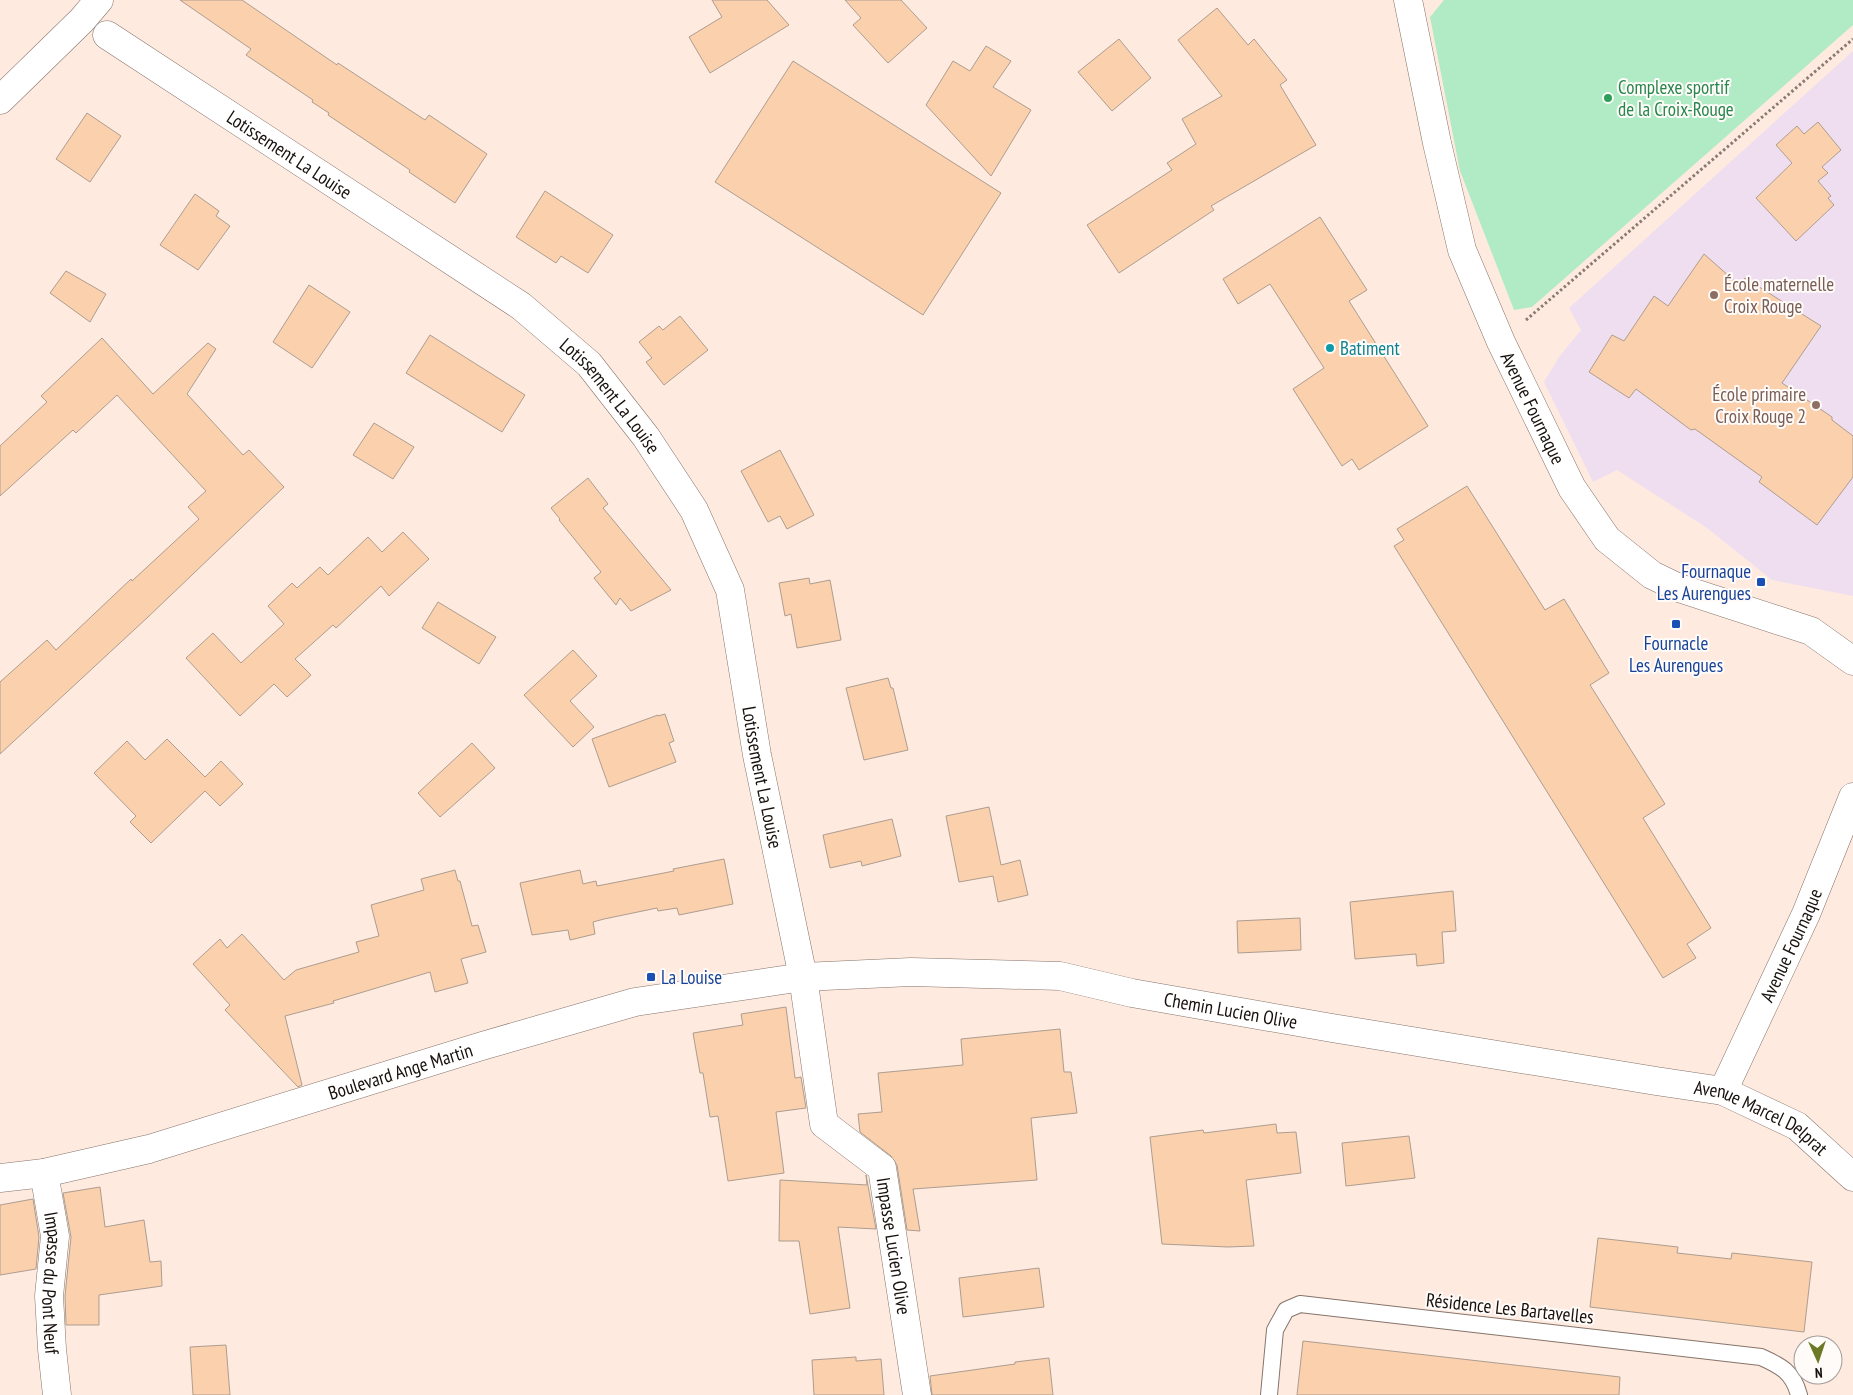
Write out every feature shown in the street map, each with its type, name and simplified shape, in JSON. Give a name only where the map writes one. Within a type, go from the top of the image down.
[{"type":"street","points":[[0,100],[82,20],[99,0]]},
{"type":"street","name":"Avenue Fournaque","points":[[1408,0],[1437,143],[1462,250],[1501,342],[1572,488],[1607,539],[1652,575],[1679,588],[1811,631],[1853,661]]},
{"type":"street","name":"Lotissement La Louise","points":[[107,35],[521,306],[589,364],[646,437],[694,510],[730,590],[757,755],[803,977]]},
{"type":"street","name":"Avenue Fournaque","points":[[1723,1091],[1806,914],[1853,797]]},
{"type":"street","name":"Chemin Lucien Olive","points":[[803,977],[911,972],[1060,976],[1132,993],[1656,1081]]},
{"type":"street","name":"Boulevard Ange Martin","points":[[0,1178],[44,1172],[149,1149],[482,1046],[635,1002],[803,977]]},
{"type":"street","name":"Impasse Lucien Olive","points":[[803,977],[824,1124],[882,1168],[917,1395]]},
{"type":"street","name":"Avenue Marcel Delprat","points":[[1656,1081],[1723,1091],[1797,1126],[1853,1177]]},
{"type":"street","name":"Impasse du Pont Neuf","points":[[44,1172],[55,1236],[49,1296],[57,1395]]},
{"type":"lane","name":"Résidence Les Bartavelles","points":[[1269,1395],[1275,1330],[1286,1310],[1300,1304],[1761,1357],[1782,1366],[1796,1384],[1799,1395]]},
{"type":"path","points":[[1501,342],[1853,39]]},
{"type":"shaded area","name":"École maternelle Croix Rouge","points":[[1853,51],[1853,596],[1772,580],[1707,528],[1617,470],[1593,482],[1544,382],[1559,357],[1581,330],[1569,308]]},
{"type":"green space","name":"Complexe sportif de la Croix-Rouge","points":[[1444,0],[1853,0],[1853,25],[1532,307],[1514,310],[1460,171],[1430,17]]},
{"type":"building","points":[[180,0],[242,0],[337,65],[338,63],[425,120],[429,115],[487,154],[455,203],[328,115],[329,113],[312,102],[313,100],[246,55],[251,49]]},
{"type":"building","points":[[712,0],[767,0],[789,25],[710,73],[689,37],[722,17]]},
{"type":"building","points":[[845,0],[901,0],[927,28],[888,63],[853,25],[861,18]]},
{"type":"building","points":[[1217,8],[1248,45],[1254,39],[1287,80],[1280,85],[1316,145],[1211,206],[1214,210],[1119,273],[1087,225],[1172,170],[1167,163],[1196,144],[1182,119],[1222,96],[1178,40]]},
{"type":"building","points":[[1119,39],[1151,78],[1112,111],[1078,72]]},
{"type":"building","points":[[986,46],[1011,61],[993,87],[1031,110],[991,176],[926,105],[953,61],[970,71]]},
{"type":"building","points":[[793,61],[1001,193],[923,315],[715,182]]},
{"type":"building","points":[[87,113],[121,136],[90,182],[56,159]]},
{"type":"building","points":[[1818,122],[1841,150],[1822,167],[1828,173],[1818,181],[1831,196],[1828,198],[1834,205],[1796,241],[1756,198],[1792,163],[1776,145],[1797,126],[1804,134]]},
{"type":"building","points":[[545,191],[613,235],[588,273],[561,256],[556,263],[516,237]]},
{"type":"building","points":[[195,194],[219,211],[216,216],[230,226],[198,270],[160,245]]},
{"type":"building","name":"Batiment","points":[[1320,217],[1367,290],[1349,301],[1428,426],[1359,470],[1352,459],[1342,466],[1293,389],[1324,368],[1270,284],[1238,304],[1223,279]]},
{"type":"building","points":[[1704,254],[1739,285],[1745,278],[1821,326],[1782,383],[1832,417],[1832,420],[1853,436],[1853,477],[1817,525],[1759,482],[1762,477],[1695,429],[1691,430],[1636,389],[1629,398],[1589,372],[1612,335],[1624,341],[1654,296],[1668,306]]},
{"type":"building","points":[[66,271],[106,294],[90,322],[50,293]]},
{"type":"building","points":[[309,285],[350,312],[312,368],[273,342]]},
{"type":"building","points":[[680,316],[708,350],[664,385],[646,362],[652,358],[639,342],[659,326],[663,330]]},
{"type":"building","points":[[430,335],[525,395],[502,432],[406,373]]},
{"type":"building","points":[[102,338],[153,394],[208,343],[216,349],[187,394],[243,455],[249,450],[284,487],[148,617],[0,754],[0,682],[47,640],[56,650],[131,579],[132,581],[199,519],[188,507],[206,491],[117,395],[76,433],[73,430],[0,496],[0,446],[47,402],[41,396]]},
{"type":"building","points":[[374,423],[414,447],[393,479],[353,455]]},
{"type":"building","points":[[780,450],[814,515],[787,529],[780,516],[768,522],[741,471]]},
{"type":"building","points":[[588,478],[608,504],[603,508],[671,590],[631,611],[620,598],[616,605],[594,578],[601,572],[551,508]]},
{"type":"building","points":[[1467,486],[1545,610],[1564,599],[1609,673],[1590,685],[1665,804],[1643,818],[1711,928],[1687,944],[1696,958],[1663,978],[1394,546],[1404,540],[1397,529]]},
{"type":"building","points":[[403,532],[429,559],[389,596],[381,586],[336,628],[333,625],[295,659],[311,675],[287,697],[274,684],[240,716],[186,658],[213,633],[241,663],[284,624],[268,606],[292,583],[297,588],[320,567],[328,575],[368,537],[382,552]]},
{"type":"building","points":[[809,578],[810,584],[830,580],[841,640],[797,648],[791,614],[785,616],[779,583]]},
{"type":"building","points":[[438,602],[496,637],[479,664],[422,628]]},
{"type":"building","points":[[573,650],[597,676],[570,701],[594,727],[573,747],[524,695]]},
{"type":"building","points":[[888,678],[891,688],[893,688],[908,750],[864,760],[846,688]]},
{"type":"building","points":[[665,714],[674,741],[669,743],[676,762],[609,787],[592,739]]},
{"type":"building","points":[[167,739],[205,777],[221,761],[243,784],[220,806],[205,791],[151,843],[130,822],[136,816],[94,773],[127,741],[145,760]]},
{"type":"building","points":[[472,743],[495,768],[440,817],[418,793]]},
{"type":"building","points":[[989,807],[1001,865],[1020,860],[1028,895],[998,902],[993,876],[959,882],[946,816]]},
{"type":"building","points":[[892,819],[901,856],[862,866],[861,861],[830,868],[823,835]]},
{"type":"building","points":[[724,859],[733,904],[679,915],[677,908],[658,911],[657,908],[604,919],[593,922],[595,934],[570,940],[568,930],[532,935],[520,883],[580,870],[583,884],[596,881],[597,886]]},
{"type":"building","points":[[455,870],[458,881],[460,881],[472,926],[478,925],[486,952],[461,959],[468,983],[435,992],[430,972],[333,1001],[334,1003],[285,1016],[302,1085],[298,1087],[225,1010],[230,1005],[193,964],[220,939],[227,948],[242,934],[284,980],[296,970],[359,952],[356,942],[379,936],[371,905],[424,890],[421,879]]},
{"type":"building","points":[[1453,891],[1456,931],[1442,932],[1444,963],[1417,966],[1416,954],[1355,959],[1350,902]]},
{"type":"building","points":[[1300,918],[1301,950],[1238,953],[1237,921]]},
{"type":"building","points":[[786,1007],[795,1078],[801,1077],[806,1108],[776,1112],[784,1173],[728,1181],[718,1116],[710,1117],[703,1073],[700,1073],[693,1033],[743,1025],[741,1014]]},
{"type":"building","points":[[1060,1029],[1064,1072],[1071,1072],[1077,1113],[1031,1118],[1037,1180],[913,1189],[920,1231],[907,1230],[897,1165],[891,1156],[860,1132],[858,1114],[882,1112],[878,1073],[963,1065],[961,1039]]},
{"type":"building","points":[[1276,1124],[1277,1133],[1296,1132],[1301,1173],[1246,1180],[1254,1246],[1228,1247],[1162,1244],[1150,1137],[1203,1130],[1204,1133]]},
{"type":"building","points":[[1409,1136],[1415,1178],[1346,1186],[1342,1143]]},
{"type":"building","points":[[866,1175],[876,1229],[838,1227],[850,1308],[810,1314],[799,1241],[779,1241],[780,1180],[867,1185]]},
{"type":"building","points":[[100,1187],[105,1227],[144,1220],[150,1262],[161,1261],[162,1286],[99,1295],[99,1325],[66,1325],[65,1296],[71,1237],[63,1193]]},
{"type":"building","points":[[33,1199],[39,1237],[36,1269],[0,1275],[0,1205]]},
{"type":"building","points":[[1598,1238],[1678,1247],[1677,1253],[1731,1259],[1732,1253],[1812,1262],[1804,1332],[1590,1307]]},
{"type":"building","points":[[1039,1268],[1044,1307],[963,1317],[959,1278]]},
{"type":"building","points":[[1303,1341],[1620,1377],[1619,1395],[1297,1395]]},
{"type":"building","points":[[226,1345],[230,1395],[193,1395],[190,1347]]},
{"type":"building","points":[[856,1357],[856,1361],[881,1359],[884,1395],[814,1395],[812,1360]]},
{"type":"building","points":[[1049,1358],[1053,1395],[932,1395],[930,1376]]},
{"type":"place","name":"Complexe sportif de la Croix-Rouge","points":[[1608,98]]},
{"type":"place","name":"École maternelle Croix Rouge","points":[[1714,295]]},
{"type":"place","name":"Batiment","points":[[1330,348]]},
{"type":"place","name":"École primaire Croix Rouge 2","points":[[1816,405]]},
{"type":"place","name":"Fournaque Les Aurengues","points":[[1761,582]]},
{"type":"place","name":"Fournacle Les Aurengues","points":[[1676,624]]},
{"type":"place","name":"La Louise","points":[[651,977]]}]
